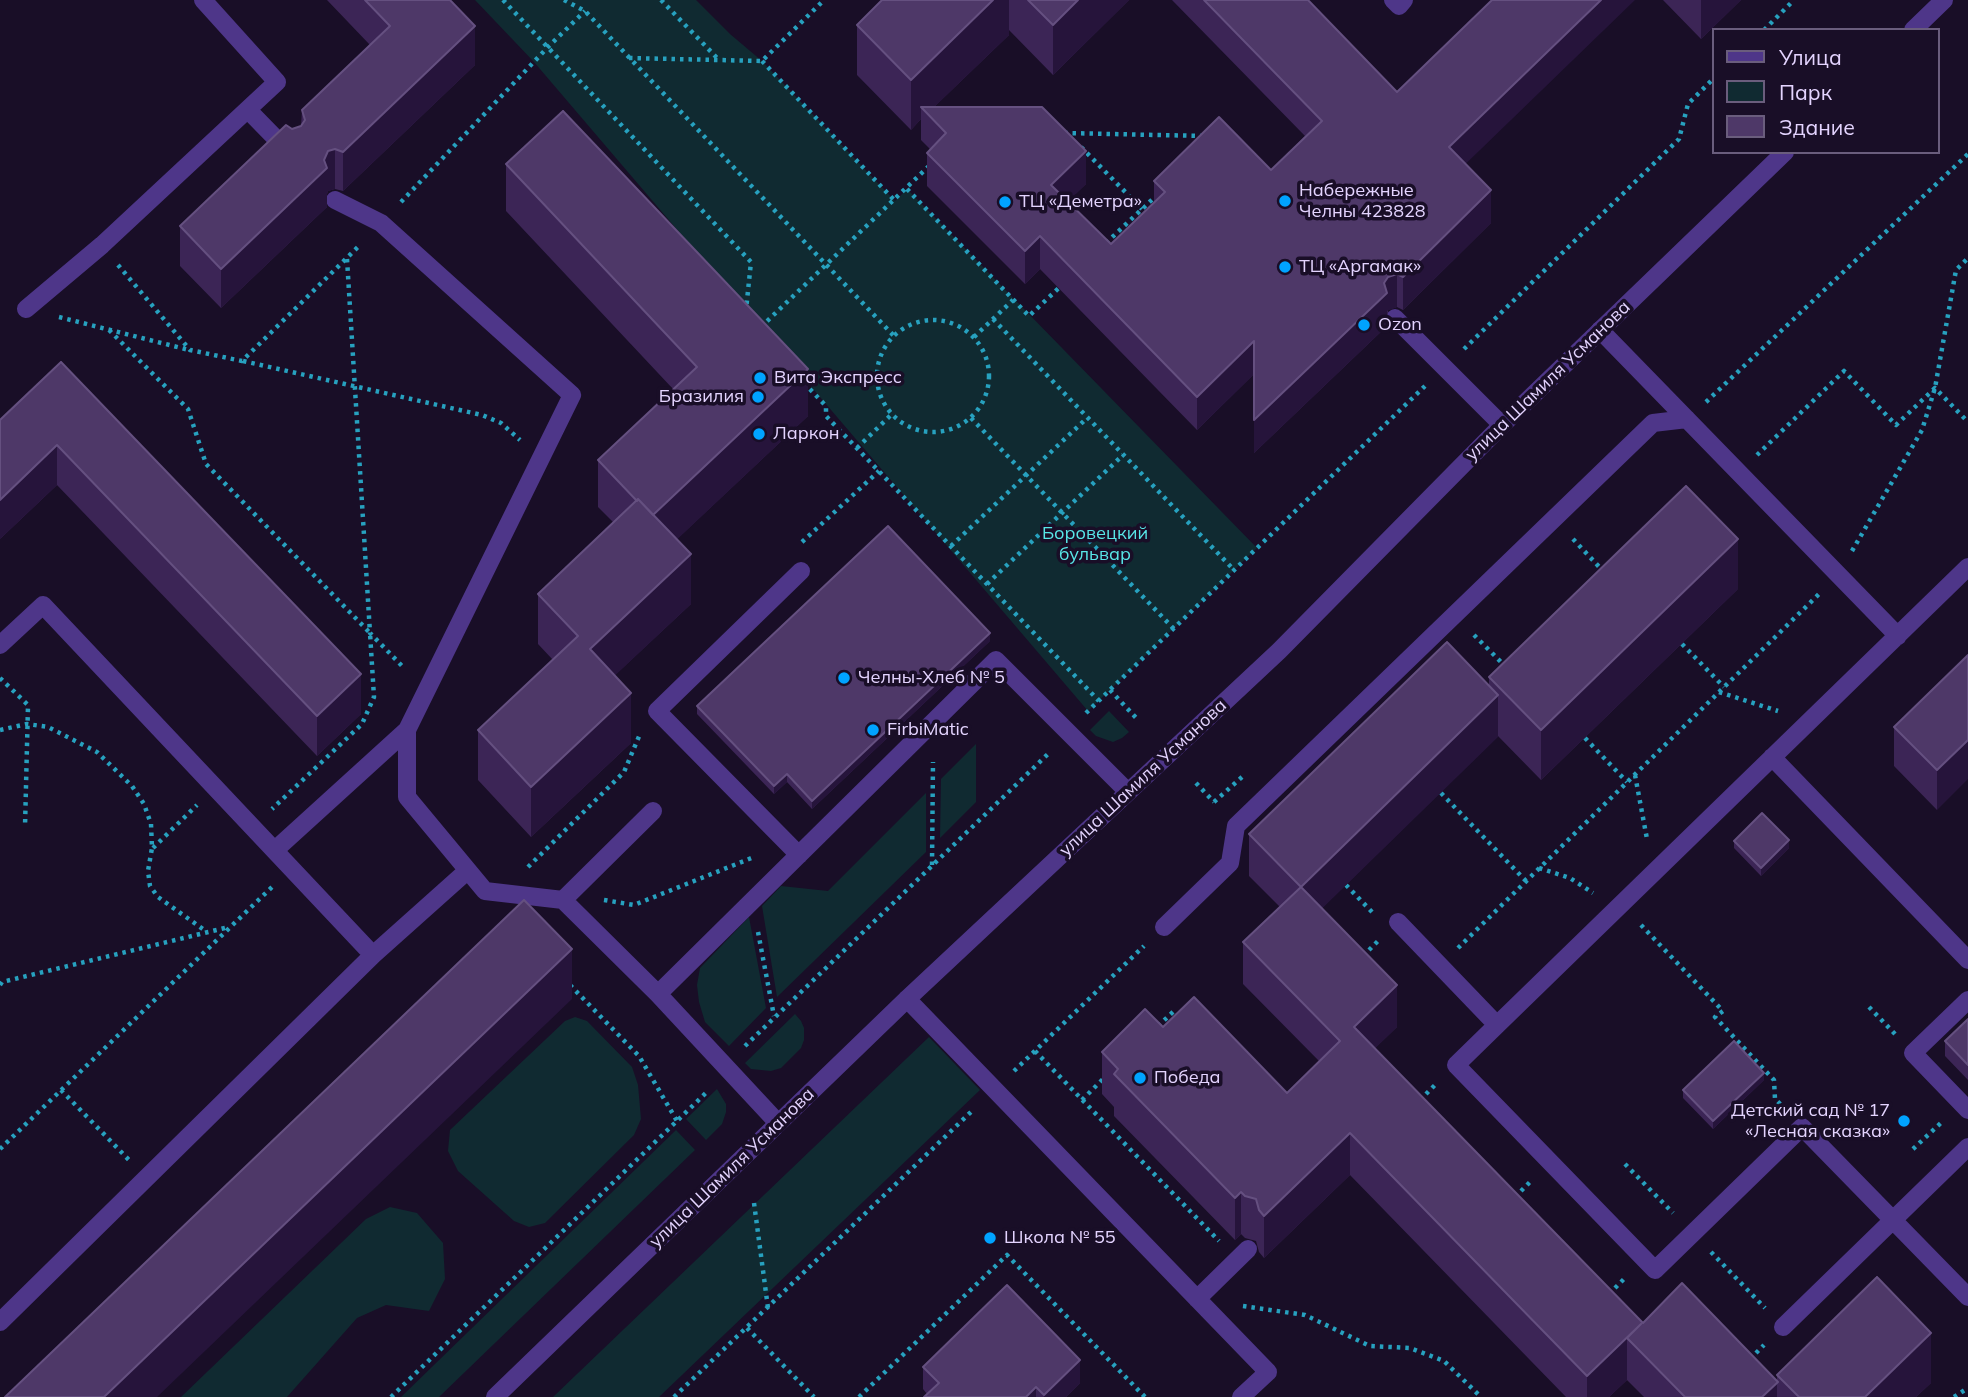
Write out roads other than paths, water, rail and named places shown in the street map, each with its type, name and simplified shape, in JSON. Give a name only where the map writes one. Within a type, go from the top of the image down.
[{"type":"street","points":[[26,309],[102,245],[277,82],[203,0]]},
{"type":"street","points":[[1393,0],[1399,6],[1404,0]]},
{"type":"street","points":[[1915,28],[1944,0]]},
{"type":"street","points":[[248,110],[294,157]]},
{"type":"street","name":"улица Шамиля Усманова","points":[[495,1397],[907,999],[1279,651],[1502,425],[1783,154]]},
{"type":"street","points":[[275,850],[407,730],[572,395],[381,223],[335,200]]},
{"type":"street","points":[[1395,318],[1502,425]]},
{"type":"street","points":[[1600,330],[1898,635]]},
{"type":"street","points":[[1164,927],[1230,863],[1236,826],[1653,423],[1688,419]]},
{"type":"street","points":[[1968,568],[1456,1065],[1655,1270],[1802,1127],[1968,1297]]},
{"type":"street","points":[[793,849],[657,711],[801,571]]},
{"type":"street","points":[[0,645],[43,605],[373,955]]},
{"type":"street","points":[[658,994],[753,901],[793,849],[934,721],[996,660],[1128,792]]},
{"type":"street","points":[[407,730],[407,797],[485,891],[562,900],[658,994],[778,1123]]},
{"type":"street","points":[[1772,757],[1968,960]]},
{"type":"street","points":[[562,900],[653,811]]},
{"type":"street","points":[[0,1322],[373,955],[467,871]]},
{"type":"street","points":[[1394,926],[1440,965],[1497,1025]]},
{"type":"street","points":[[907,999],[1268,1372],[1241,1397]]},
{"type":"street","points":[[1964,1107],[1913,1053],[1968,1000]]},
{"type":"street","points":[[1783,1327],[1968,1147]]},
{"type":"street","points":[[1197,1299],[1248,1249]]},
{"type":"place","name":"Набережные Челны 423828","points":[[1285,201]]},
{"type":"place","name":"ТЦ «Деметра»","points":[[1005,202]]},
{"type":"place","name":"ТЦ «Аргамак»","points":[[1285,267]]},
{"type":"place","name":"Ozon","points":[[1364,325]]},
{"type":"place","name":"Вита Экспресс","points":[[760,378]]},
{"type":"place","name":"Бразилия","points":[[758,397]]},
{"type":"place","name":"Ларкон","points":[[759,434]]},
{"type":"place","name":"Челны-Хлеб № 5","points":[[844,678]]},
{"type":"place","name":"FirbiMatic","points":[[873,730]]},
{"type":"place","name":"Победа","points":[[1140,1078]]},
{"type":"place","name":"Детский сад № 17 «Лесная сказка»","points":[[1904,1121]]},
{"type":"place","name":"Школа № 55","points":[[990,1238]]},
{"type":"park label","name":"Боровецкий бульвар","points":[[1095,544]]}]
